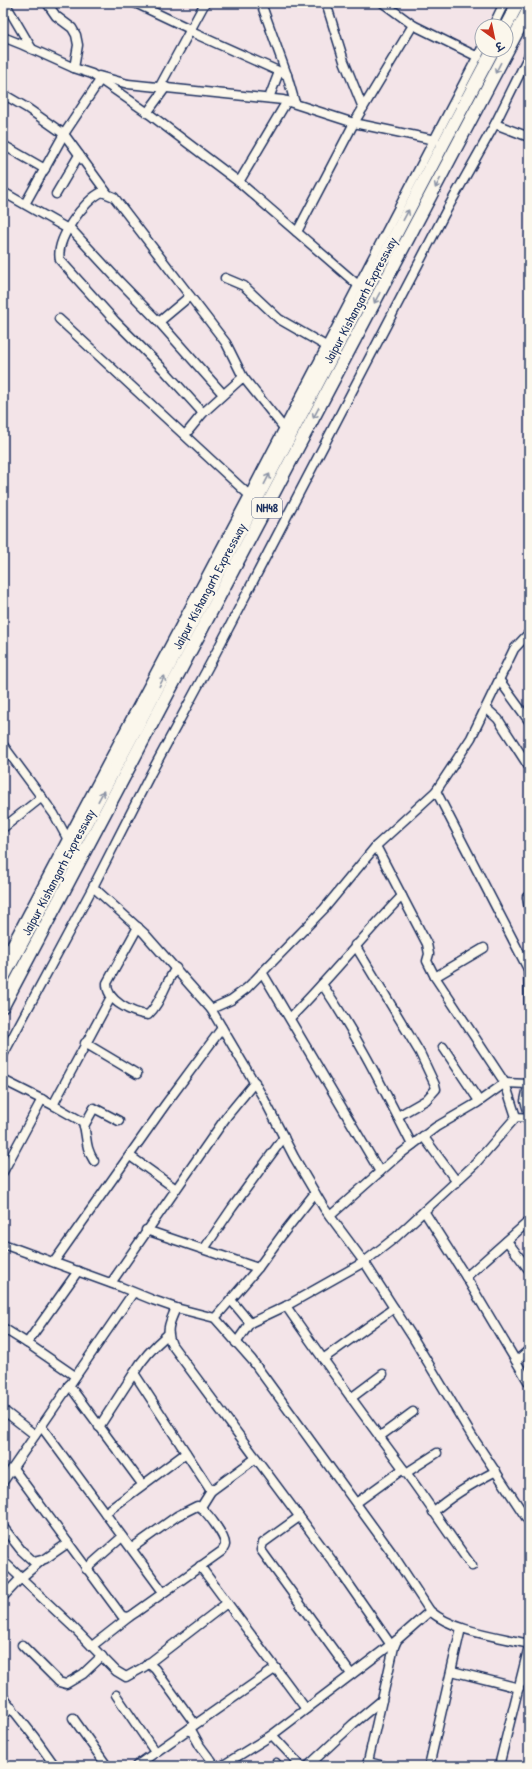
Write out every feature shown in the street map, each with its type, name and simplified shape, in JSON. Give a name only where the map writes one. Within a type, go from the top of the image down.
[{"type":"highway","points":[[510,18],[518,3]]},
{"type":"highway","name":"Jaipur Kishangarh Expressway","points":[[3,1006],[529,9]]},
{"type":"highway","name":"Jaipur Kishangarh Expressway","points":[[3,978],[216,579],[272,469],[490,58]]},
{"type":"street","points":[[5,3],[18,22],[32,49]]},
{"type":"street","points":[[46,3],[56,16],[72,28],[76,35],[78,44],[74,68]]},
{"type":"street","points":[[135,3],[283,73]]},
{"type":"street","points":[[147,113],[163,87],[190,30],[205,3]]},
{"type":"street","points":[[239,182],[291,102],[261,3]]},
{"type":"street","points":[[326,3],[344,61],[363,108]]},
{"type":"street","points":[[383,3],[391,6],[413,25],[474,55]]},
{"type":"street","points":[[496,18],[501,5]]},
{"type":"street","points":[[297,232],[354,123],[413,25]]},
{"type":"street","points":[[3,37],[74,68],[128,84],[269,98],[291,102],[354,123],[435,140]]},
{"type":"street","points":[[3,1055],[93,887],[151,773],[211,662],[442,220],[495,124],[529,55]]},
{"type":"street","points":[[3,960],[249,495],[477,58]]},
{"type":"street","points":[[269,98],[283,73]]},
{"type":"street","points":[[92,74],[239,182],[358,285]]},
{"type":"street","points":[[25,204],[64,134],[100,80]]},
{"type":"street","points":[[3,94],[27,108],[64,134],[107,193]]},
{"type":"street","points":[[495,124],[529,137]]},
{"type":"street","points":[[3,145],[45,169]]},
{"type":"street","points":[[56,194],[79,154]]},
{"type":"street","points":[[3,192],[68,228],[159,322],[223,394]]},
{"type":"street","points":[[202,413],[165,370],[115,322],[62,264],[58,253],[68,228],[94,195],[102,192],[114,197],[226,343],[243,377],[284,428]]},
{"type":"street","points":[[225,278],[244,286],[279,319],[326,346]]},
{"type":"street","points":[[159,322],[190,296]]},
{"type":"street","points":[[59,319],[249,495]]},
{"type":"street","points":[[184,435],[202,413],[243,377]]},
{"type":"street","points":[[211,1009],[232,1000],[247,988],[324,909],[376,846],[436,791],[471,738],[514,650],[528,638]]},
{"type":"street","points":[[500,681],[529,721]]},
{"type":"street","points":[[486,708],[498,719],[529,767]]},
{"type":"street","points":[[4,748],[54,814],[67,838]]},
{"type":"street","points":[[436,791],[528,969],[529,1006]]},
{"type":"street","points":[[3,828],[42,797]]},
{"type":"street","points":[[376,846],[427,944],[429,954],[427,961],[435,977],[505,1083],[516,1117]]},
{"type":"street","points":[[93,887],[138,927],[211,1009],[255,1082],[315,1193],[364,1262],[394,1308],[496,1472],[529,1522]]},
{"type":"street","points":[[290,1018],[322,984],[355,945],[402,896]]},
{"type":"street","points":[[529,896],[527,897],[529,909]]},
{"type":"street","points":[[138,927],[107,983],[107,990],[111,997],[139,1014],[148,1015],[154,1010],[170,976],[176,968]]},
{"type":"street","points":[[355,945],[420,1053],[436,1085],[436,1089],[426,1100],[398,1116]]},
{"type":"street","points":[[435,977],[484,948]]},
{"type":"street","points":[[262,972],[380,1172]]},
{"type":"street","points":[[322,984],[335,1003],[368,1060],[412,1145]]},
{"type":"street","points":[[52,1105],[111,997]]},
{"type":"street","points":[[54,1262],[130,1156],[165,1104],[222,1028]]},
{"type":"street","points":[[85,1043],[137,1074]]},
{"type":"street","points":[[444,1047],[479,1101]]},
{"type":"street","points":[[3,1080],[42,1099],[83,1122],[85,1142],[94,1161]]},
{"type":"street","points":[[111,1283],[146,1230],[227,1116],[255,1082]]},
{"type":"street","points":[[330,1216],[423,1136],[505,1083],[528,1083],[525,1101],[529,1114]]},
{"type":"street","points":[[3,1172],[42,1099]]},
{"type":"street","points":[[84,1126],[94,1108],[119,1121]]},
{"type":"street","points":[[516,1117],[529,1118]]},
{"type":"street","points":[[236,1343],[250,1323],[286,1306],[364,1262],[424,1211],[475,1164],[516,1117]]},
{"type":"street","points":[[423,1136],[456,1182]]},
{"type":"street","points":[[204,1249],[284,1137]]},
{"type":"street","points":[[130,1156],[176,1189]]},
{"type":"street","points":[[215,1318],[258,1268],[315,1193]]},
{"type":"street","points":[[424,1211],[466,1276],[529,1382]]},
{"type":"street","points":[[466,1276],[529,1221]]},
{"type":"street","points":[[146,1230],[258,1268]]},
{"type":"street","points":[[506,1241],[529,1270]]},
{"type":"street","points":[[3,1244],[111,1283],[133,1293],[176,1308],[215,1318],[252,1360],[392,1553],[430,1611],[437,1617],[461,1628],[529,1645],[523,1684],[499,1766]]},
{"type":"street","points":[[27,1343],[78,1271]]},
{"type":"street","points":[[3,1482],[133,1293]]},
{"type":"street","points":[[231,1300],[250,1323]]},
{"type":"street","points":[[286,1306],[472,1566]]},
{"type":"street","points":[[176,1308],[169,1323],[167,1335],[172,1345],[299,1517],[394,1642],[367,1764],[384,1766]]},
{"type":"street","points":[[323,1359],[394,1308]]},
{"type":"street","points":[[3,1328],[75,1376]]},
{"type":"street","points":[[99,1427],[134,1374],[142,1359],[167,1335]]},
{"type":"street","points":[[516,1360],[529,1350]]},
{"type":"street","points":[[134,1374],[211,1491]]},
{"type":"street","points":[[351,1398],[383,1374]]},
{"type":"street","points":[[69,1385],[142,1484]]},
{"type":"street","points":[[3,1410],[35,1435]]},
{"type":"street","points":[[379,1438],[412,1412]]},
{"type":"street","points":[[41,1426],[163,1592]]},
{"type":"street","points":[[104,1513],[186,1453]]},
{"type":"street","points":[[356,1503],[404,1471],[437,1453]]},
{"type":"street","points":[[201,1507],[211,1491],[256,1458]]},
{"type":"street","points":[[13,1468],[122,1616],[129,1617]]},
{"type":"street","points":[[433,1512],[447,1500],[473,1483],[496,1472]]},
{"type":"street","points":[[92,1646],[163,1592],[222,1551],[225,1545],[224,1539],[206,1511],[197,1506],[177,1516],[132,1548]]},
{"type":"street","points":[[299,1517],[263,1543],[261,1550],[351,1674]]},
{"type":"street","points":[[3,1527],[29,1559],[34,1562],[41,1561]]},
{"type":"street","points":[[86,1568],[122,1537]]},
{"type":"street","points":[[3,1597],[21,1578],[41,1561],[68,1542]]},
{"type":"street","points":[[3,1561],[116,1671],[126,1677],[148,1663],[227,1603]]},
{"type":"street","points":[[200,1566],[306,1710]]},
{"type":"street","points":[[222,1766],[272,1735],[306,1710],[394,1642],[430,1611]]},
{"type":"street","points":[[429,1766],[461,1628]]},
{"type":"street","points":[[22,1645],[59,1682],[66,1684],[83,1674],[102,1656]]},
{"type":"street","points":[[148,1663],[159,1675],[193,1726],[200,1746],[215,1766]]},
{"type":"street","points":[[136,1766],[276,1668]]},
{"type":"street","points":[[452,1671],[523,1684]]},
{"type":"street","points":[[116,1695],[155,1752]]},
{"type":"street","points":[[3,1697],[12,1707],[53,1765]]},
{"type":"street","points":[[308,1766],[352,1724],[382,1700]]},
{"type":"street","points":[[3,1716],[12,1707]]},
{"type":"street","points":[[73,1718],[107,1766]]},
{"type":"street","points":[[272,1735],[301,1766]]},
{"type":"street","points":[[3,1761],[6,1766]]}]
